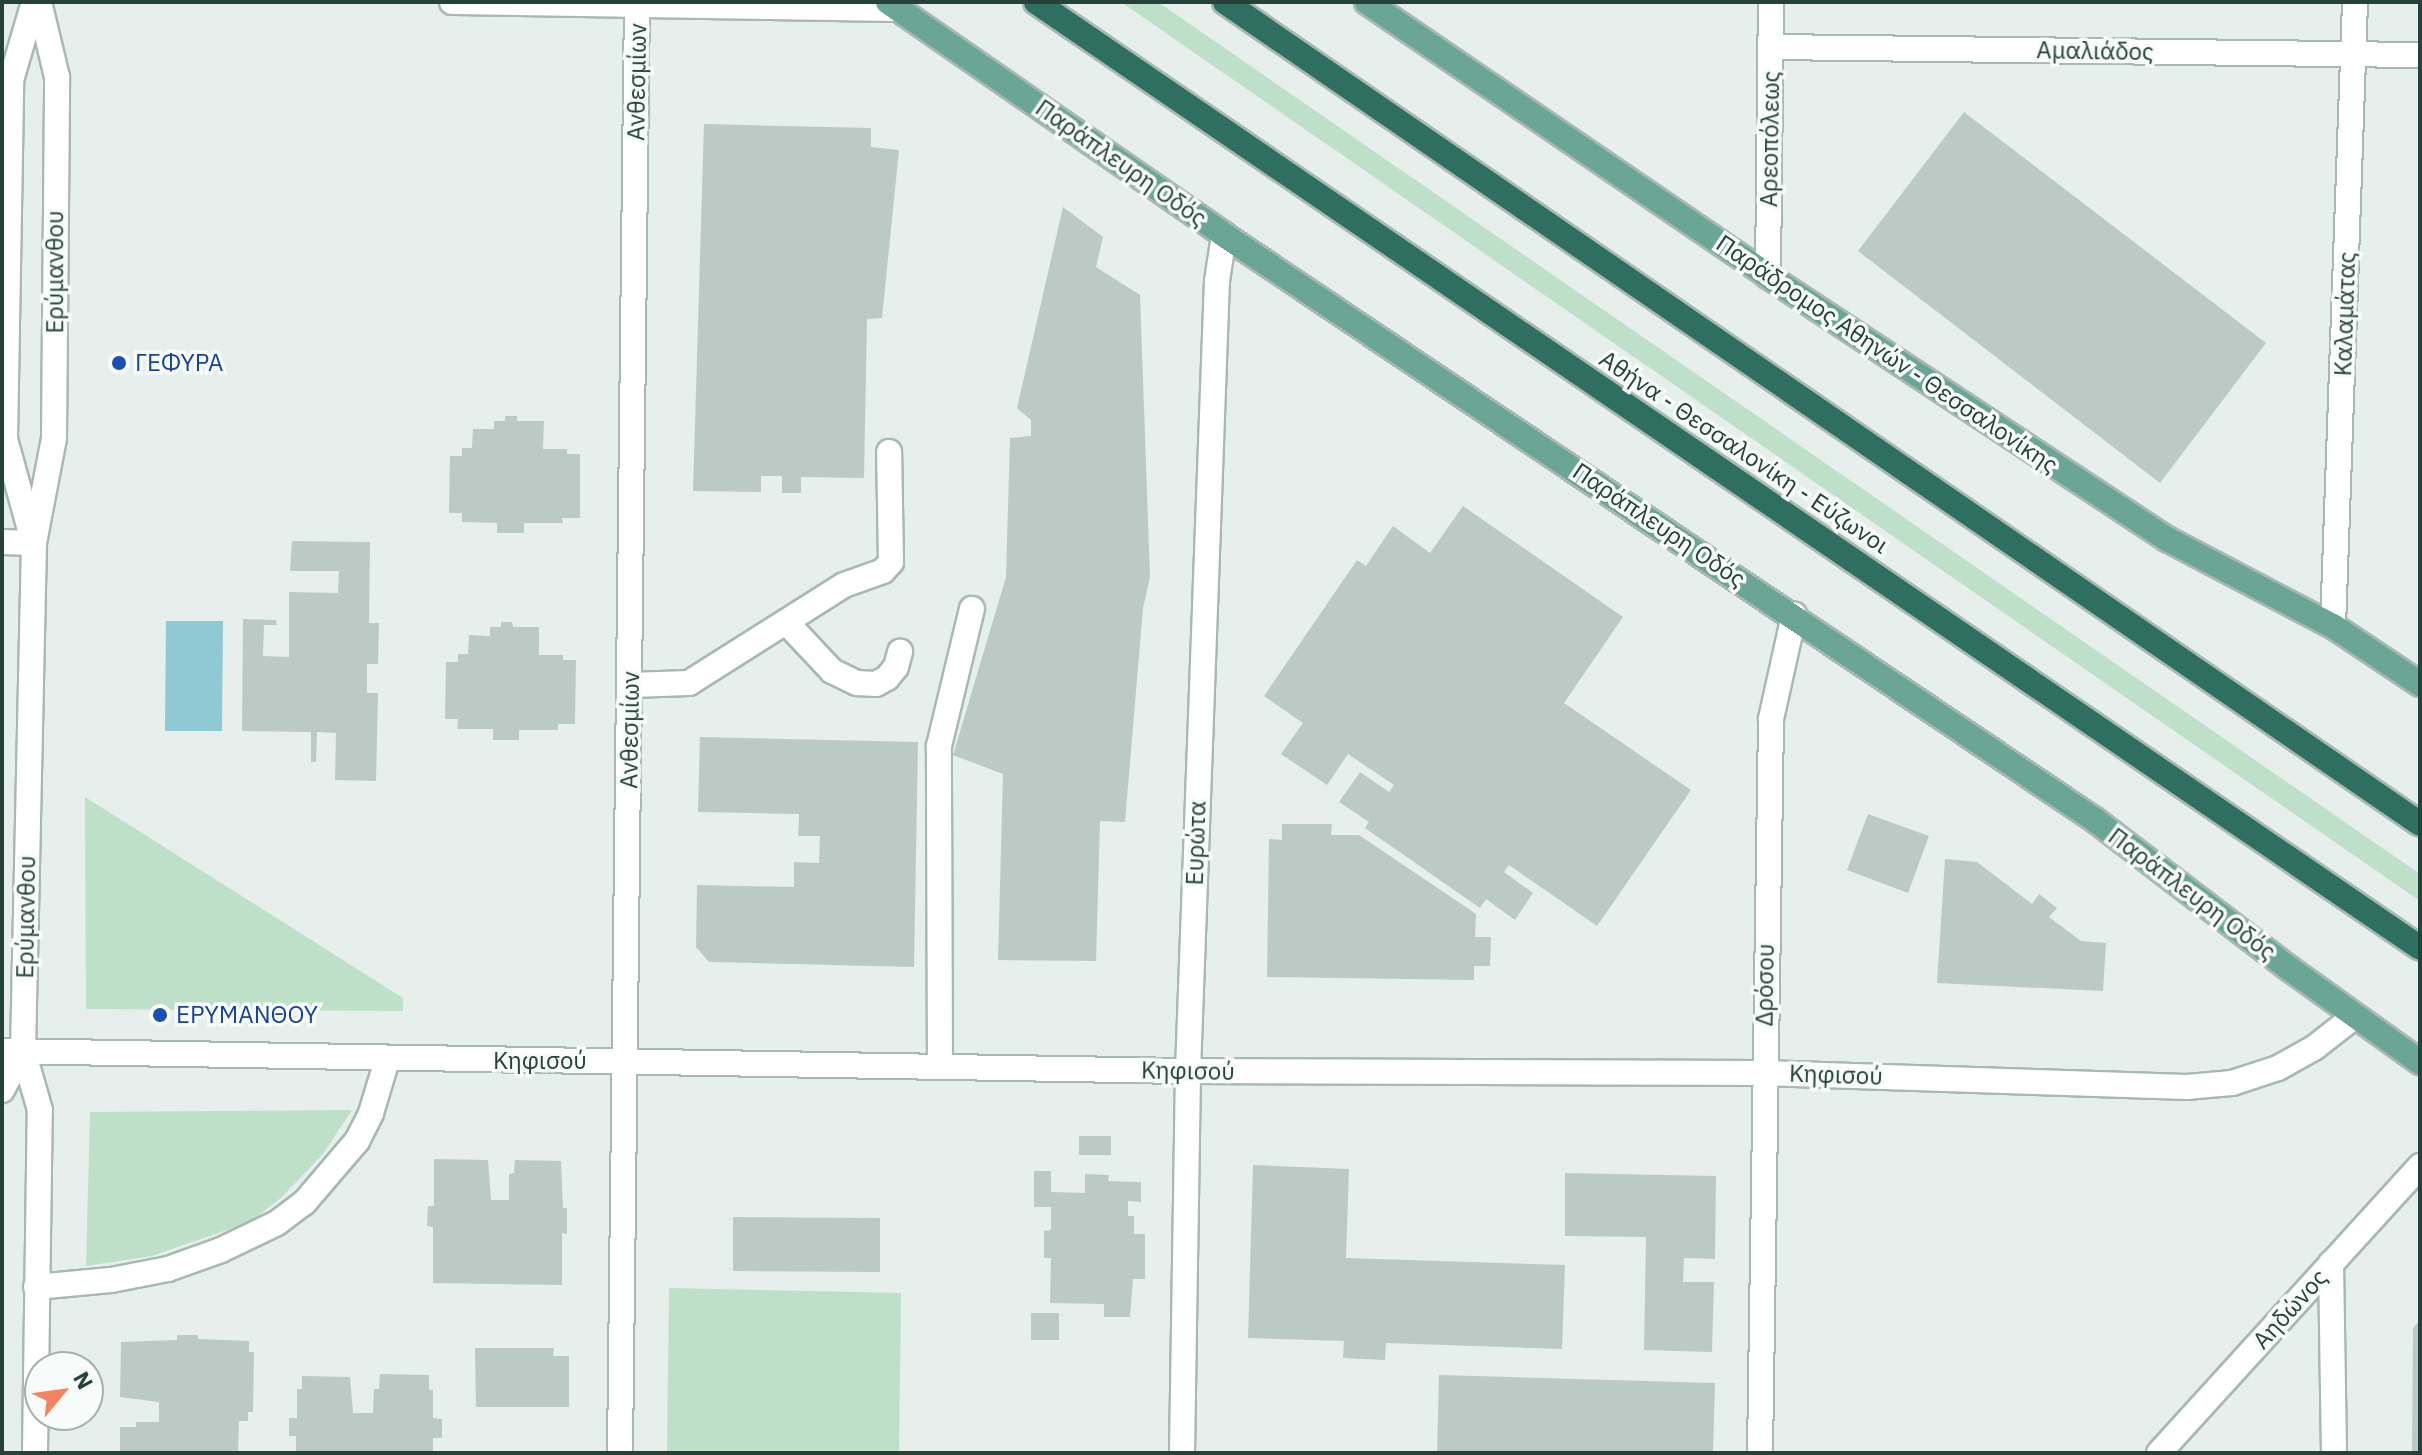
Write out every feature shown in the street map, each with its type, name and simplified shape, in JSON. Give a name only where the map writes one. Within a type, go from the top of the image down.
[{"type":"highway","name":"Αθήνα - Θεσσαλονίκη - Εύζωνοι","points":[[1036,2],[2420,948]]},
{"type":"highway","points":[[1225,2],[2420,824]]},
{"type":"main road","name":"Παράδρομος Αθηνών - Θεσσαλονίκης","points":[[1367,2],[1768,276],[2167,539],[2333,626],[2420,684]]},
{"type":"main road","name":"Παράπλευρη Οδός","points":[[893,6],[1224,235],[2095,820],[2420,1062]]},
{"type":"street","name":"Ερύμανθου","points":[[34,543],[5,439],[11,80],[37,2]]},
{"type":"street","name":"Ερύμανθου","points":[[2,1090],[12,1051],[34,543],[54,438],[57,77],[37,2]]},
{"type":"street","points":[[452,2],[893,6]]},
{"type":"street","name":"Αρεοπόλεως","points":[[1768,276],[1771,2]]},
{"type":"street","name":"Καλαμάτας","points":[[2333,626],[2355,2]]},
{"type":"street","name":"Ανθεσμίων","points":[[620,1453],[627,1062],[637,6]]},
{"type":"street","name":"Αμαλιάδος","points":[[1771,47],[2420,55]]},
{"type":"street","name":"Ευρώτα","points":[[1182,1453],[1188,1071],[1217,281],[1224,235]]},
{"type":"street","points":[[631,685],[689,683],[844,585],[883,571],[891,562],[889,452]]},
{"type":"street","points":[[2,542],[34,543]]},
{"type":"street","points":[[940,1067],[939,746],[972,609]]},
{"type":"street","name":"Δρόσου","points":[[1760,1453],[1763,1073],[1771,719],[1794,615]]},
{"type":"street","points":[[786,622],[832,671],[857,683],[876,684],[887,678],[896,667],[900,652]]},
{"type":"street","name":"Κηφισού","points":[[12,1051],[387,1060],[1188,1071],[1763,1073],[2187,1087],[2232,1083],[2278,1068],[2314,1048],[2355,1016]]},
{"type":"street","name":"Ερύμανθου","points":[[12,1051],[40,1110],[35,1453]]},
{"type":"street","points":[[36,1287],[111,1280],[168,1269],[221,1250],[277,1223],[304,1203],[357,1141],[371,1113],[387,1060]]},
{"type":"street","name":"Αηδώνος","points":[[2159,1453],[2420,1166]]},
{"type":"street","points":[[2331,1263],[2334,1453]]},
{"type":"green space","points":[[1121,2],[1158,2],[2420,874],[2420,901]]},
{"type":"green space","points":[[85,797],[403,998],[403,1011],[86,1009]]},
{"type":"green space","points":[[352,1110],[323,1154],[281,1198],[250,1222],[152,1256],[86,1266],[90,1112]]},
{"type":"green space","points":[[669,1288],[901,1293],[899,1453],[667,1453]]},
{"type":"water","points":[[166,621],[223,621],[222,731],[165,731]]},
{"type":"building","points":[[1964,112],[2266,343],[2160,483],[1858,251]]},
{"type":"building","points":[[704,124],[871,128],[871,147],[899,150],[882,318],[867,319],[864,478],[801,477],[801,493],[782,493],[782,476],[761,476],[761,492],[693,491]]},
{"type":"building","points":[[1063,207],[1103,237],[1096,267],[1140,295],[1150,577],[1143,608],[1125,822],[1100,821],[1096,961],[998,960],[1003,774],[953,755],[1006,577],[1010,438],[1031,436],[1031,420],[1017,408]]},
{"type":"building","points":[[505,416],[517,416],[517,421],[544,421],[543,449],[567,449],[567,454],[580,454],[580,518],[562,518],[563,523],[524,523],[524,533],[497,533],[497,523],[462,522],[462,513],[449,513],[450,456],[462,456],[462,448],[472,448],[473,429],[494,429],[494,421],[505,421]]},
{"type":"building","points":[[1463,506],[1623,617],[1564,703],[1691,790],[1597,926],[1509,865],[1504,872],[1533,893],[1515,920],[1486,899],[1480,908],[1365,828],[1369,822],[1339,802],[1360,772],[1389,792],[1394,785],[1348,754],[1327,785],[1281,754],[1303,723],[1264,696],[1357,560],[1366,566],[1393,526],[1430,553]]},
{"type":"building","points":[[292,541],[370,542],[369,623],[379,623],[378,664],[367,664],[367,693],[378,693],[376,781],[335,780],[336,733],[317,732],[316,762],[311,762],[311,732],[242,731],[243,619],[276,620],[277,625],[264,625],[263,656],[289,657],[289,592],[338,593],[339,571],[290,571]]},
{"type":"building","points":[[501,622],[512,622],[513,627],[539,627],[539,655],[563,655],[563,660],[576,660],[575,724],[558,724],[558,730],[519,730],[519,740],[493,740],[493,729],[457,729],[458,719],[445,719],[446,662],[458,662],[458,654],[468,654],[469,635],[490,636],[490,627],[501,627]]},
{"type":"building","points":[[700,737],[918,742],[914,967],[709,962],[696,947],[697,885],[794,887],[794,862],[819,863],[820,836],[798,836],[799,814],[698,812]]},
{"type":"building","points":[[1868,814],[1929,836],[1908,893],[1847,870]]},
{"type":"building","points":[[1282,824],[1332,824],[1331,835],[1359,835],[1476,914],[1475,937],[1491,937],[1490,966],[1474,966],[1474,980],[1267,977],[1269,839],[1282,840]]},
{"type":"building","points":[[1945,859],[1977,862],[2032,904],[2039,894],[2057,908],[2049,917],[2081,941],[2106,943],[2103,991],[1937,983]]},
{"type":"building","points":[[1079,1136],[1111,1136],[1111,1155],[1079,1155]]},
{"type":"building","points":[[434,1159],[488,1160],[491,1200],[509,1200],[509,1174],[514,1173],[515,1160],[561,1161],[563,1208],[567,1208],[567,1234],[562,1233],[562,1285],[433,1283],[433,1227],[427,1226],[428,1206],[434,1206]]},
{"type":"building","points":[[1253,1165],[1349,1169],[1346,1258],[1565,1265],[1562,1349],[1386,1343],[1385,1360],[1343,1358],[1344,1341],[1248,1338]]},
{"type":"building","points":[[1034,1171],[1051,1171],[1051,1192],[1085,1193],[1085,1174],[1109,1175],[1108,1181],[1141,1182],[1141,1202],[1128,1201],[1128,1216],[1134,1216],[1134,1234],[1145,1234],[1145,1279],[1133,1279],[1130,1317],[1104,1317],[1104,1304],[1050,1303],[1051,1258],[1044,1258],[1044,1231],[1051,1230],[1051,1207],[1034,1207]]},
{"type":"building","points":[[1565,1173],[1716,1176],[1715,1259],[1684,1258],[1683,1282],[1714,1282],[1712,1352],[1644,1350],[1646,1237],[1565,1236]]},
{"type":"building","points":[[733,1217],[880,1218],[880,1272],[733,1271]]},
{"type":"building","points":[[1031,1313],[1059,1313],[1059,1340],[1031,1340]]},
{"type":"building","points":[[2420,1320],[2420,1453],[2412,1453],[2413,1328]]},
{"type":"building","points":[[177,1335],[249,1341],[249,1352],[254,1352],[253,1412],[248,1412],[248,1421],[239,1421],[238,1453],[120,1453],[120,1427],[136,1427],[136,1422],[159,1422],[159,1402],[120,1397],[121,1342],[177,1340]]},
{"type":"building","points":[[475,1348],[554,1348],[553,1356],[569,1356],[569,1407],[476,1407]]},
{"type":"building","points":[[380,1374],[429,1375],[429,1390],[433,1390],[433,1418],[442,1419],[442,1438],[433,1438],[433,1453],[296,1453],[296,1436],[289,1436],[289,1418],[297,1418],[297,1389],[302,1389],[302,1376],[350,1377],[353,1413],[373,1413],[374,1389],[379,1389]]},
{"type":"building","points":[[1439,1375],[1715,1383],[1713,1453],[1437,1453]]},
{"type":"place","name":"ΓΕΦΥΡΑ","points":[[119,363]]},
{"type":"place","name":"ΕΡΥΜΑΝΘΟΥ","points":[[160,1015]]}]
